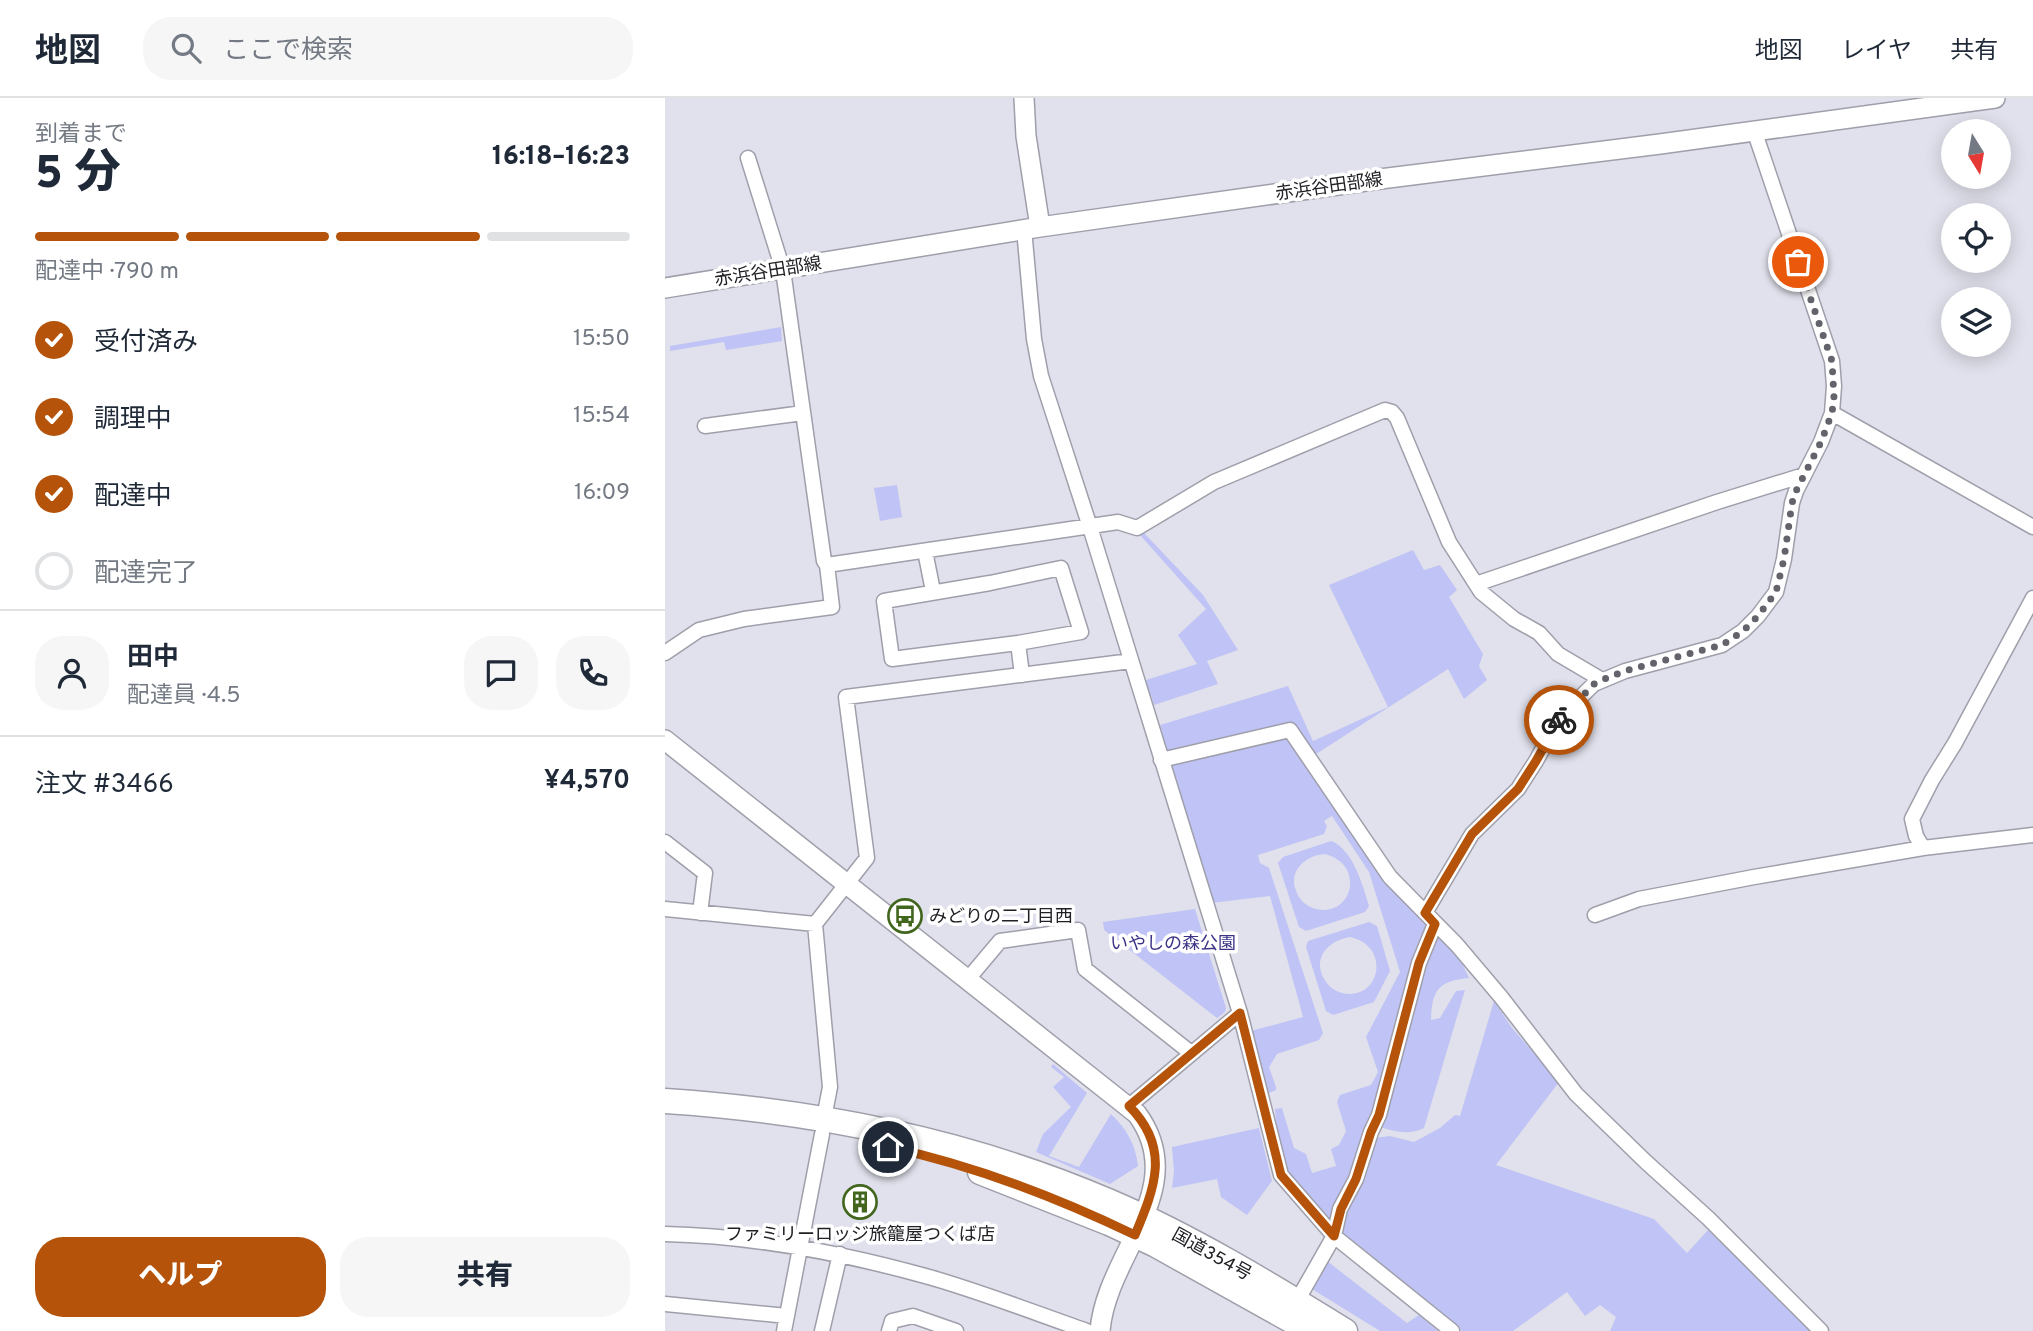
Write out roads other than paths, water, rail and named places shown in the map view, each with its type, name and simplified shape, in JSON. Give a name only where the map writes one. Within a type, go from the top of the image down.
[{"type":"highway","name":"国道354号","points":[[665,1101],[726,1105],[823,1126],[988,1174],[1109,1223],[1138,1226],[1297,1301],[1345,1331]]},
{"type":"highway","name":"国道354号","points":[[665,1117],[823,1126]]},
{"type":"highway","name":"国道354号","points":[[1138,1226],[1220,1280],[1310,1331]]},
{"type":"main road","points":[[1024,98],[1032,228]]},
{"type":"main road","name":"赤浜谷田部線","points":[[665,288],[1032,228],[1995,98]]},
{"type":"main road","points":[[665,740],[1137,1114],[1149,1132],[1156,1156],[1156,1178],[1138,1226],[1107,1293],[1100,1331]]},
{"type":"street","points":[[1297,1301],[1334,1236],[1341,1209],[1356,1179],[1379,1115],[1430,918],[1472,834],[1518,789],[1560,717],[1594,684],[1625,671],[1722,645],[1743,631],[1776,592],[1792,503],[1832,413],[1835,386],[1832,361],[1754,130]]},
{"type":"street","points":[[665,653],[699,630],[744,619],[832,607],[783,270],[748,158]]},
{"type":"street","points":[[1032,228],[1034,339],[1041,376],[1240,1013],[1281,1175],[1334,1236],[1452,1331]]},
{"type":"street","points":[[827,565],[835,566],[1118,522],[1137,528],[1214,482],[1385,410],[1392,412],[1397,418],[1449,542],[1487,599],[1539,633],[1557,654],[1602,680]]},
{"type":"street","points":[[705,426],[803,413]]},
{"type":"street","points":[[1832,413],[2033,527]]},
{"type":"street","points":[[1476,584],[1804,475]]},
{"type":"street","points":[[925,551],[933,592]]},
{"type":"street","points":[[1061,568],[1081,632],[892,659],[884,601],[933,592],[1061,568]]},
{"type":"street","points":[[1923,848],[1916,836],[1912,819],[2033,598]]},
{"type":"street","points":[[1018,643],[1022,675]]},
{"type":"street","points":[[665,1304],[786,1324],[830,1087],[815,924],[867,858],[846,697],[1131,661]]},
{"type":"street","points":[[1161,760],[1290,730],[1390,877],[1457,945],[1576,1094],[1708,1218],[1821,1331]]},
{"type":"street","points":[[1595,915],[1639,899],[1923,848],[2033,835]]},
{"type":"street","points":[[665,842],[705,873],[700,913]]},
{"type":"street","points":[[665,909],[815,924]]},
{"type":"street","points":[[968,979],[1000,941],[1078,930],[1085,969],[1191,1053]]},
{"type":"street","points":[[1129,1106],[1240,1013]]},
{"type":"street","points":[[665,1234],[799,1246],[840,1254],[931,1278],[1087,1331]]},
{"type":"street","points":[[822,1331],[840,1254]]},
{"type":"street","points":[[889,1331],[892,1321],[913,1316],[956,1331]]},
{"type":"place","name":"みどりの二丁目西","points":[[905,916]]},
{"type":"place","name":"ファミリーロッジ旅籠屋つくば店","points":[[860,1202]]},
{"type":"park label","name":"いやしの森公園","points":[[1173,943]]}]
